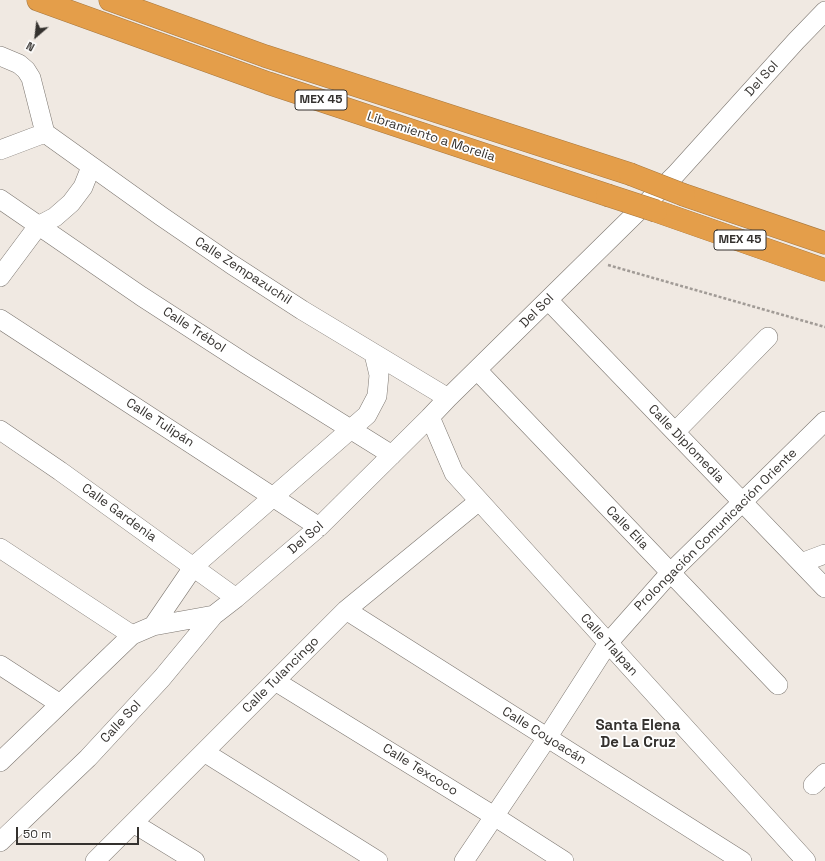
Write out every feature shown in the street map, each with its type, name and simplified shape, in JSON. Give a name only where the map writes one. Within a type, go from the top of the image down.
[{"type":"highway","name":"Libramiento a Morelia","points":[[38,0],[268,83],[656,211],[825,270]]},
{"type":"highway","name":"Libramiento a Morelia","points":[[110,0],[265,56],[630,174],[684,195],[825,243]]},
{"type":"street","name":"Del Sol","points":[[236,598],[319,527],[675,175],[825,11]]},
{"type":"street","points":[[0,56],[19,64],[26,70],[31,78],[45,133],[0,150]]},
{"type":"street","name":"Calle Zempazuchil","points":[[45,133],[91,167],[231,264],[374,354],[448,398]]},
{"type":"street","points":[[0,277],[38,226],[54,216],[70,203],[83,187],[91,167]]},
{"type":"street","name":"Calle Trébol","points":[[0,199],[193,330],[392,455]]},
{"type":"street","name":"Calle Diplomedia","points":[[548,300],[825,588]]},
{"type":"street","name":"Calle Tulipán","points":[[0,319],[319,527]]},
{"type":"street","points":[[675,432],[768,337]]},
{"type":"street","points":[[153,626],[194,566],[367,415],[377,396],[379,375],[374,354]]},
{"type":"street","name":"Calle Elia","points":[[477,370],[778,685]]},
{"type":"street","name":"Calle Tlalpan","points":[[430,417],[454,474],[806,861]]},
{"type":"street","name":"Prolongación Comunicación Oriente","points":[[464,861],[547,738],[608,643],[670,573],[825,421]]},
{"type":"street","name":"Calle Gardenia","points":[[0,430],[194,566],[236,598]]},
{"type":"street","name":"Calle Tulancingo","points":[[95,861],[346,610],[479,501]]},
{"type":"street","points":[[0,548],[132,635]]},
{"type":"street","points":[[801,563],[818,558],[825,554]]},
{"type":"street","name":"Calle Sol","points":[[0,842],[88,758],[162,678],[214,615],[236,598]]},
{"type":"street","name":"Calle Coyoacán","points":[[346,610],[742,861]]},
{"type":"street","points":[[0,762],[132,635],[153,626],[214,615]]},
{"type":"street","points":[[0,666],[60,704]]},
{"type":"street","name":"Calle Texcoco","points":[[275,681],[564,861]]},
{"type":"street","points":[[204,752],[378,861]]},
{"type":"street","points":[[133,823],[195,861]]},
{"type":"path","points":[[586,262],[602,263],[825,328]]},
{"type":"district","name":"Santa Elena De La Cruz","points":[[638,734]]}]
